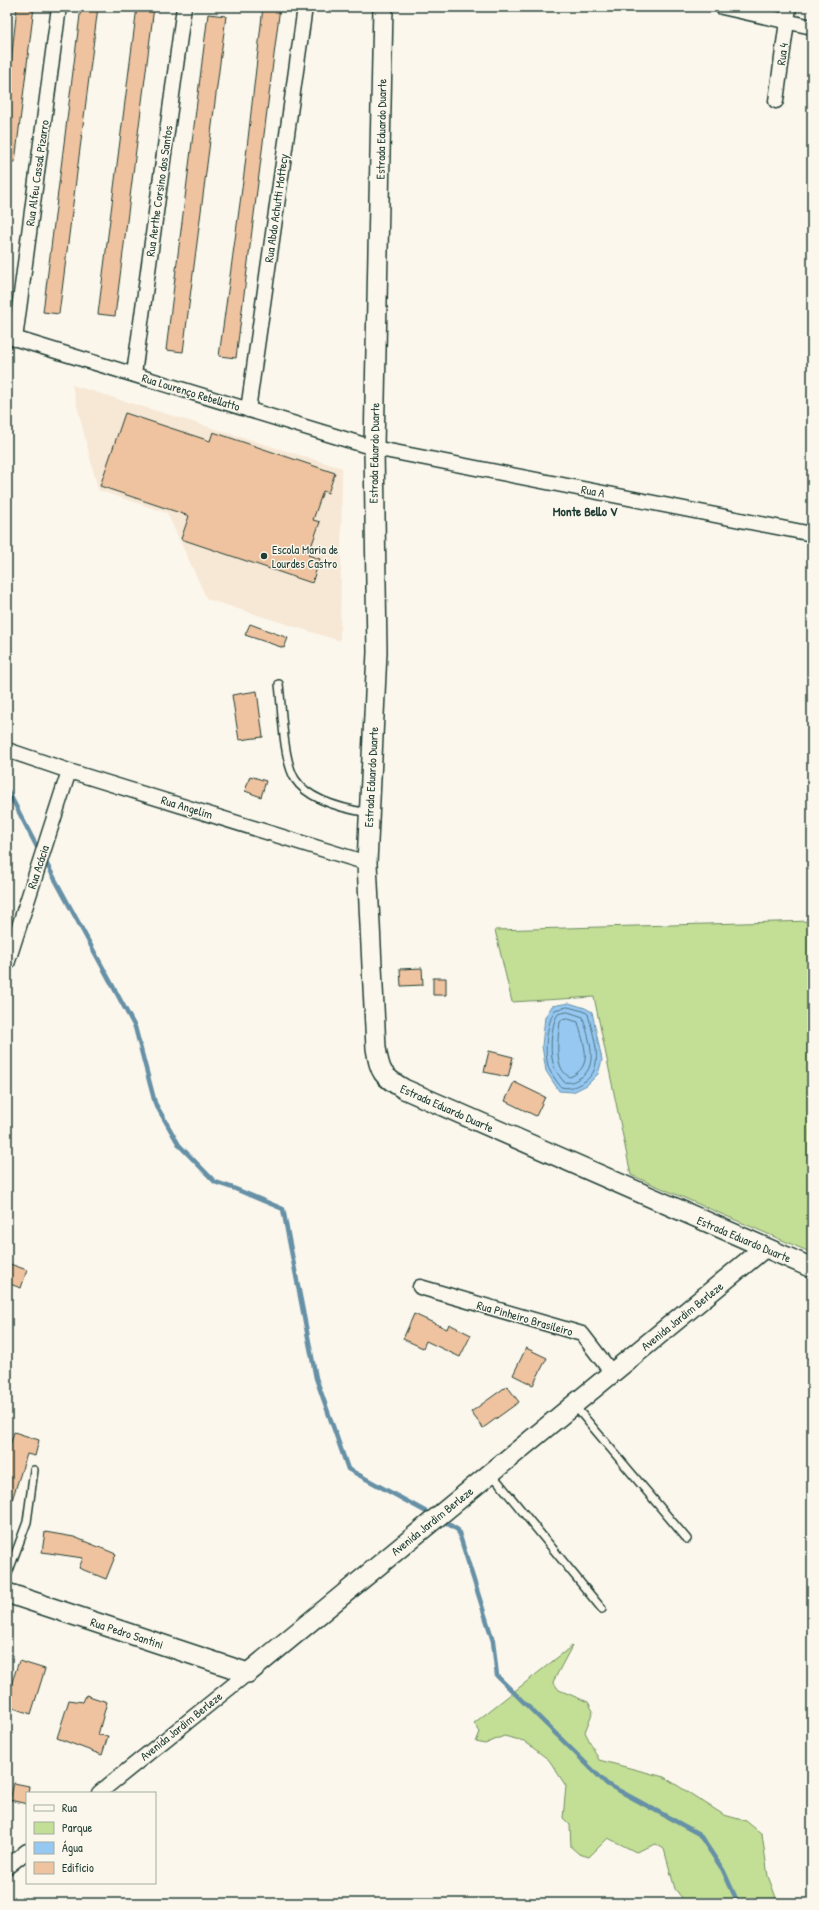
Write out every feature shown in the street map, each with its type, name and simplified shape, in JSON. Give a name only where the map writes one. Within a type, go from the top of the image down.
[{"type":"street","name":"Rua Alfeu Cassal Pizarro","points":[[11,338],[60,7]]},
{"type":"street","name":"Rua Aerthe Corsino dos Santos","points":[[134,374],[184,7]]},
{"type":"street","name":"Rua Abdo Achutti Mottecy","points":[[248,410],[305,7]]},
{"type":"street","name":"Estrada Eduardo Duarte","points":[[383,7],[374,448],[377,652],[367,863],[376,1048],[379,1068],[388,1080],[411,1092],[812,1268]]},
{"type":"street","points":[[722,7],[788,14],[812,27]]},
{"type":"street","name":"Rua 4","points":[[776,101],[788,14]]},
{"type":"street","name":"Rua Lourenço Rebellatto","points":[[11,338],[134,374],[374,448]]},
{"type":"street","name":"Rua A","points":[[374,448],[812,534]]},
{"type":"street","name":"Rua Angelim","points":[[7,750],[69,771],[367,863]]},
{"type":"street","name":"Rua Acácia","points":[[7,964],[69,771]]},
{"type":"street","name":"Avenida Jardim Berleze","points":[[99,1792],[248,1673],[764,1248]]},
{"type":"street","name":"Rua Pinheiro Brasileiro","points":[[420,1287],[582,1334],[612,1373]]},
{"type":"street","name":"Rua Pedro Santini","points":[[7,1593],[248,1673]]},
{"type":"street","points":[[7,1867],[26,1852]]},
{"type":"lane","points":[[279,684],[289,766],[295,779],[303,788],[317,798],[355,811],[369,813]]},
{"type":"lane","points":[[574,1405],[687,1539]]},
{"type":"lane","points":[[7,1576],[27,1522],[34,1470]]},
{"type":"lane","points":[[491,1473],[602,1609]]},
{"type":"shaded area","name":"Escola Maria de Lourdes Castro","points":[[72,385],[342,468],[340,641],[207,599],[167,513],[98,490]]},
{"type":"green space","points":[[812,921],[812,1253],[631,1175],[594,997],[512,1002],[495,930]]},
{"type":"green space","points":[[572,1646],[553,1682],[559,1690],[588,1702],[593,1711],[585,1732],[599,1760],[664,1777],[724,1815],[746,1821],[762,1834],[768,1876],[778,1903],[686,1903],[675,1889],[664,1849],[656,1844],[636,1852],[608,1838],[589,1857],[579,1854],[571,1847],[570,1825],[563,1818],[566,1786],[549,1760],[524,1741],[504,1736],[485,1744],[476,1742],[480,1732],[474,1723]]},
{"type":"water","points":[[569,1003],[592,1012],[602,1060],[598,1074],[587,1085],[573,1092],[559,1091],[546,1071],[542,1046],[545,1017],[552,1006]]},
{"type":"building","points":[[17,7],[34,7],[15,162],[7,162],[7,100]]},
{"type":"building","points":[[81,7],[98,7],[59,314],[43,312]]},
{"type":"building","points":[[137,7],[154,7],[115,316],[98,314]]},
{"type":"building","points":[[263,7],[280,7],[236,358],[219,356],[244,174]]},
{"type":"building","points":[[208,14],[226,16],[183,352],[166,350]]},
{"type":"building","points":[[125,413],[210,441],[213,432],[335,473],[328,493],[323,491],[313,520],[320,522],[308,555],[320,559],[312,583],[181,539],[189,516],[100,486]]},
{"type":"building","points":[[250,624],[288,638],[284,648],[245,635]]},
{"type":"building","points":[[257,691],[263,737],[239,740],[232,695]]},
{"type":"building","points":[[250,776],[266,781],[261,797],[245,791]]},
{"type":"building","points":[[422,968],[423,985],[401,986],[400,969]]},
{"type":"building","points":[[433,978],[446,978],[446,995],[433,995]]},
{"type":"building","points":[[489,1051],[513,1057],[508,1077],[484,1072]]},
{"type":"building","points":[[514,1082],[545,1097],[536,1116],[505,1101]]},
{"type":"building","points":[[10,1264],[27,1270],[21,1288],[7,1283],[7,1271]]},
{"type":"building","points":[[414,1314],[447,1329],[449,1324],[471,1335],[460,1357],[426,1341],[423,1348],[403,1339]]},
{"type":"building","points":[[526,1348],[547,1358],[533,1385],[513,1375]]},
{"type":"building","points":[[507,1386],[519,1402],[483,1428],[471,1412]]},
{"type":"building","points":[[14,1432],[39,1440],[35,1456],[27,1454],[10,1506],[7,1506],[7,1455]]},
{"type":"building","points":[[45,1532],[74,1537],[116,1554],[106,1579],[79,1568],[83,1558],[42,1552]]},
{"type":"building","points":[[19,1661],[45,1669],[31,1714],[7,1706],[7,1697]]},
{"type":"building","points":[[86,1695],[107,1702],[98,1735],[108,1736],[102,1755],[57,1738],[69,1700],[83,1702]]},
{"type":"building","points":[[14,1783],[29,1786],[28,1792],[26,1792],[26,1804],[10,1800]]},
{"type":"waterway","points":[[7,789],[39,851]]},
{"type":"waterway","points":[[44,859],[135,1027],[155,1103],[179,1145],[215,1182],[283,1209],[316,1378],[348,1469],[432,1515]]},
{"type":"waterway","points":[[440,1519],[458,1530],[493,1641],[497,1676],[607,1784],[699,1834],[723,1870],[738,1903]]},
{"type":"place","name":"Escola Maria de Lourdes Castro","points":[[264,556]]},
{"type":"district","name":"Monte Bello V","points":[[585,511]]}]
